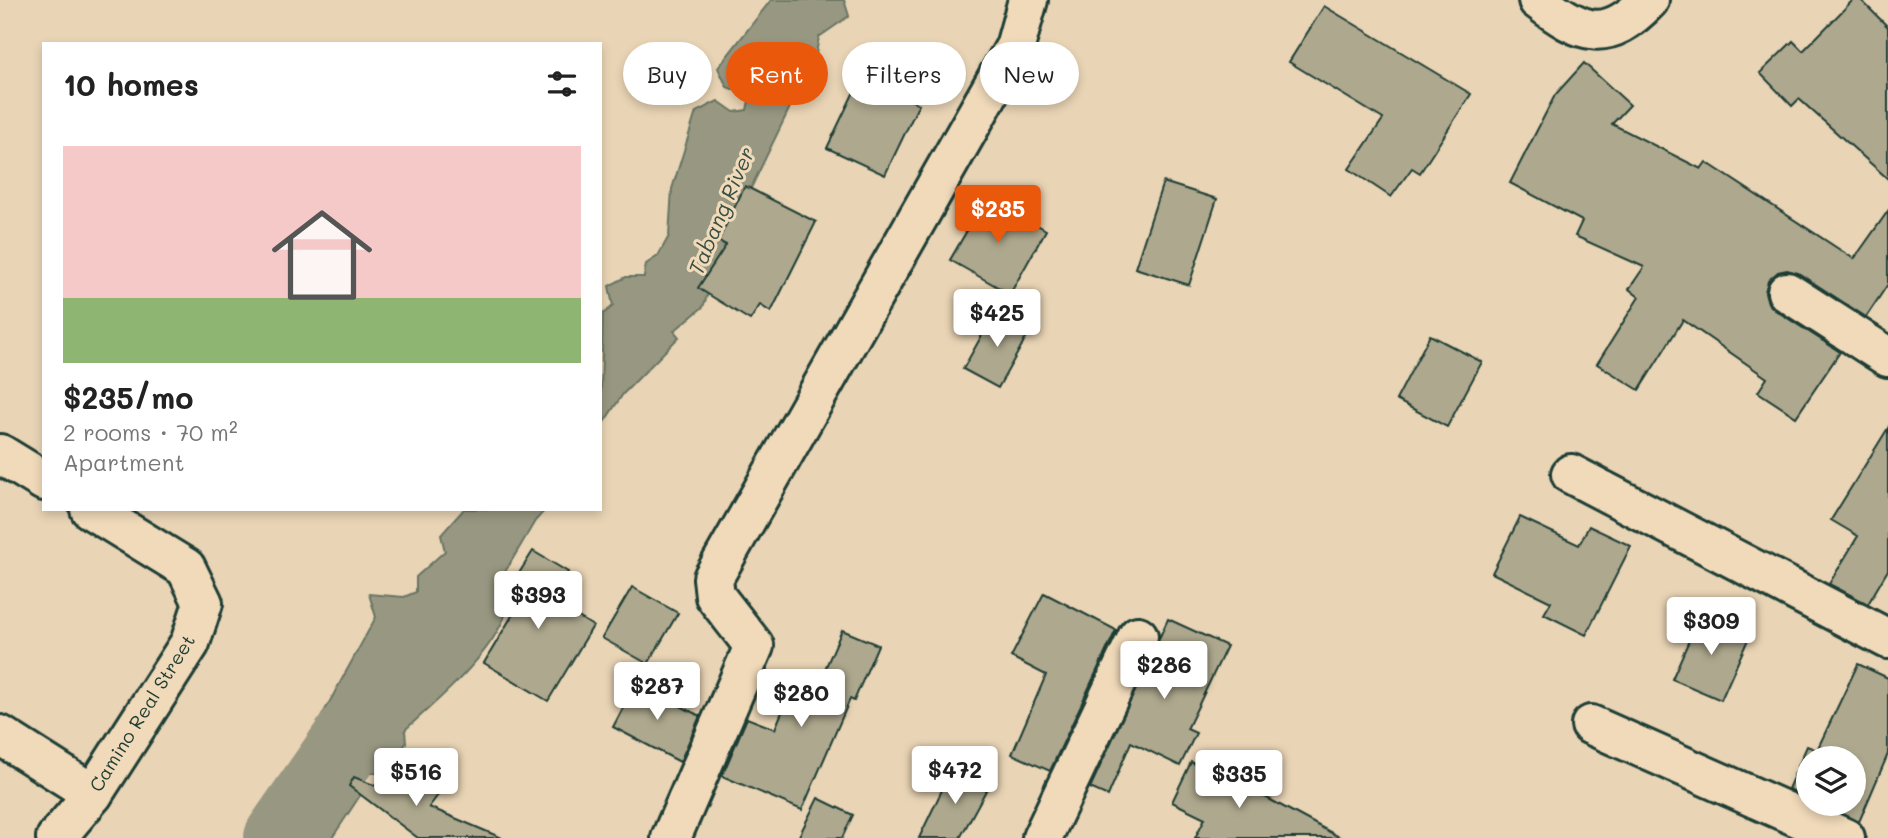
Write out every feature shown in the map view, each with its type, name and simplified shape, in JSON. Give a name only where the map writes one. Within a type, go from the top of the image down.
[{"type":"street","points":[[671,838],[754,646],[715,596],[713,578],[1009,58],[1028,0]]},
{"type":"street","points":[[1538,0],[1586,30],[1623,25],[1650,0]]},
{"type":"street","points":[[1787,292],[1888,357]]},
{"type":"street","points":[[0,454],[42,480]]},
{"type":"street","points":[[1571,474],[1888,639]]},
{"type":"street","name":"Camino Real Street","points":[[56,838],[93,794],[190,643],[203,603],[186,568],[93,511]]},
{"type":"street","points":[[1042,838],[1138,636]]},
{"type":"street","points":[[1591,725],[1845,838]]},
{"type":"street","points":[[0,735],[93,794]]},
{"type":"water","points":[[771,0],[844,0],[849,16],[819,37],[818,42],[738,42]]},
{"type":"water","points":[[726,58],[726,85],[718,68]]},
{"type":"water","points":[[718,101],[734,112],[747,110],[748,105],[791,105],[737,217],[703,307],[674,331],[679,337],[623,394],[602,425],[603,314],[613,306],[609,286],[626,277],[644,277],[646,264],[658,256],[669,236],[672,189],[696,112]]},
{"type":"water","points":[[462,511],[544,511],[535,521],[505,572],[510,592],[506,614],[494,636],[459,680],[405,730],[406,743],[387,773],[370,773],[362,782],[363,791],[332,838],[253,838],[273,807],[293,801],[300,807],[308,803],[307,786],[294,767],[376,617],[369,594],[404,597],[416,592],[416,577],[445,551],[441,535]]},
{"type":"building","points":[[1853,0],[1861,0],[1888,27],[1888,179],[1799,99],[1792,106],[1760,73],[1793,41],[1803,51]]},
{"type":"building","points":[[1324,6],[1471,94],[1420,173],[1412,168],[1391,197],[1349,169],[1383,119],[1289,62]]},
{"type":"building","points":[[1584,63],[1630,105],[1612,124],[1701,169],[1706,162],[1854,259],[1888,211],[1888,284],[1866,317],[1798,273],[1787,270],[1778,272],[1768,281],[1765,292],[1768,303],[1775,310],[1840,352],[1796,417],[1758,392],[1767,378],[1683,320],[1639,390],[1597,364],[1639,297],[1629,289],[1644,267],[1575,236],[1582,221],[1510,183],[1555,95]]},
{"type":"building","points":[[848,105],[919,105],[885,175],[827,148]]},
{"type":"building","points":[[1163,182],[1217,199],[1189,285],[1135,268]]},
{"type":"building","points":[[745,186],[816,222],[771,312],[760,305],[750,320],[698,288],[726,245],[718,241]]},
{"type":"building","points":[[987,196],[1046,230],[1010,294],[950,260]]},
{"type":"building","points":[[996,310],[1031,329],[998,388],[963,369]]},
{"type":"building","points":[[1430,335],[1482,362],[1447,427],[1396,400]]},
{"type":"building","points":[[1888,428],[1888,570],[1868,604],[1829,584],[1858,536],[1831,520]]},
{"type":"building","points":[[1520,517],[1579,545],[1589,526],[1631,546],[1586,635],[1544,614],[1551,602],[1492,573]]},
{"type":"building","points":[[533,551],[568,572],[551,600],[593,626],[548,701],[484,663],[516,609],[502,600]]},
{"type":"building","points":[[632,587],[678,613],[648,664],[602,638]]},
{"type":"building","points":[[1044,593],[1116,630],[1050,771],[1012,754],[1046,675],[1011,657]]},
{"type":"building","points":[[1701,613],[1750,635],[1721,700],[1672,679]]},
{"type":"building","points":[[1168,619],[1227,646],[1187,729],[1196,733],[1180,766],[1131,742],[1108,796],[1090,788]]},
{"type":"building","points":[[842,630],[878,645],[854,701],[850,699],[802,810],[722,776],[747,718],[775,729],[794,683],[815,692]]},
{"type":"building","points":[[1858,664],[1888,678],[1888,754],[1866,806],[1866,746],[1819,746]]},
{"type":"building","points":[[636,683],[700,716],[680,762],[613,727]]},
{"type":"building","points":[[1191,762],[1267,798],[1341,838],[1195,838],[1205,818],[1172,802]]},
{"type":"building","points":[[404,765],[441,791],[429,807],[502,838],[418,838],[349,786],[354,777],[386,790]]},
{"type":"building","points":[[953,767],[989,785],[960,838],[919,838]]},
{"type":"building","points":[[1796,771],[1796,792],[1788,789]]},
{"type":"building","points":[[818,798],[853,815],[842,838],[798,838]]},
{"type":"building","points":[[1847,816],[1862,816],[1859,822]]},
{"type":"waterway","name":"Tabang River","points":[[281,838],[366,716]]}]
